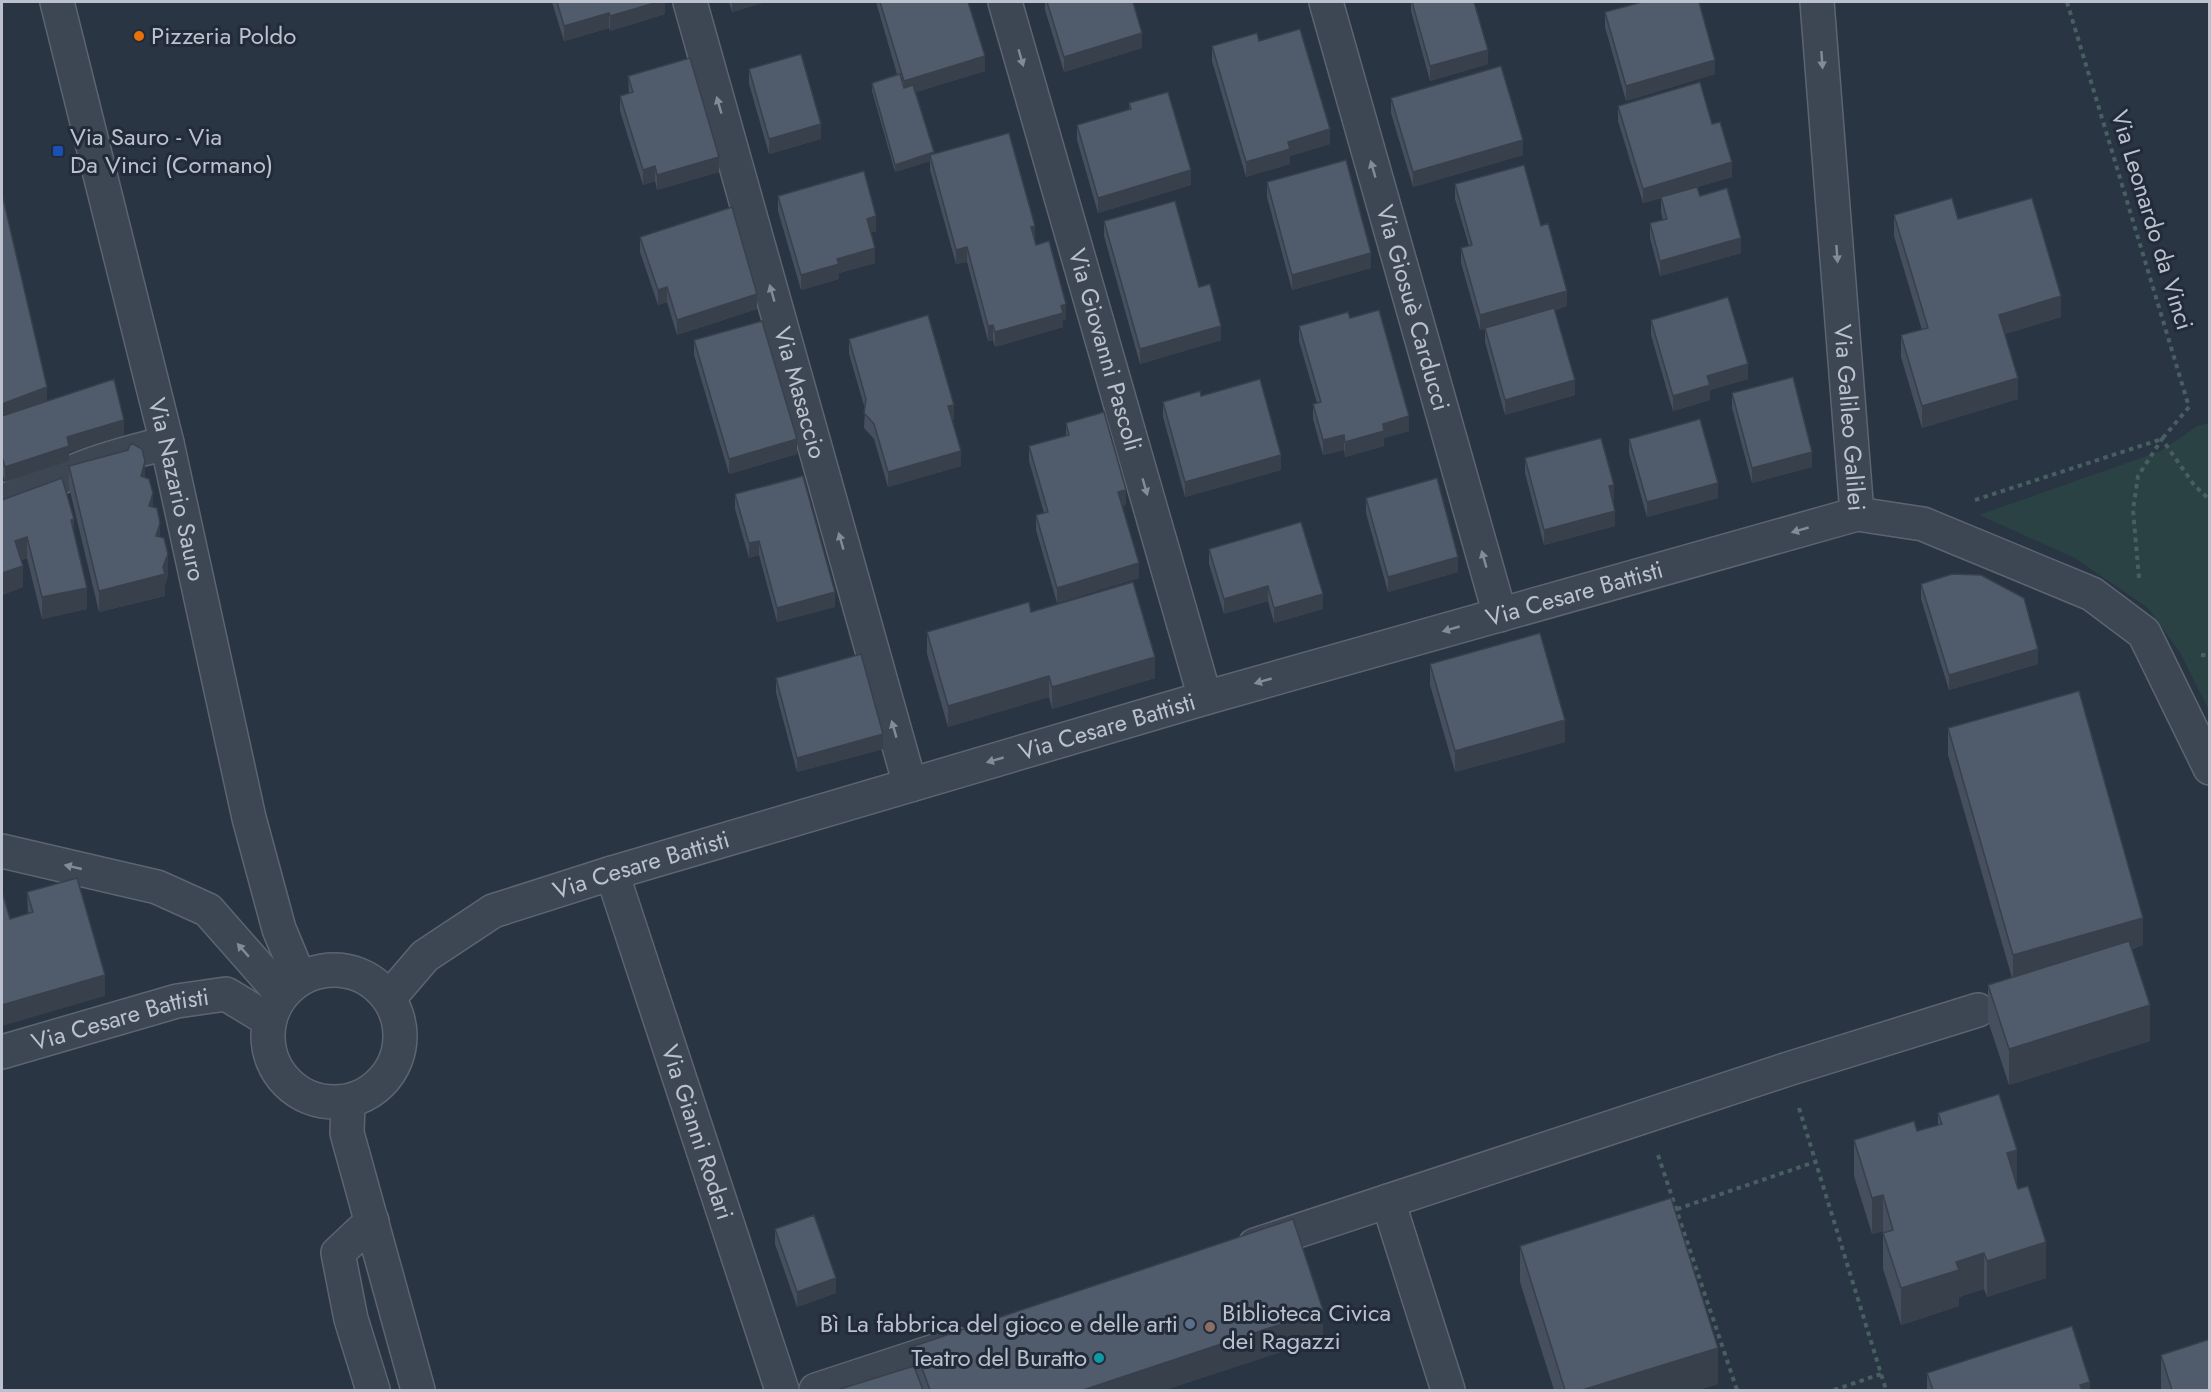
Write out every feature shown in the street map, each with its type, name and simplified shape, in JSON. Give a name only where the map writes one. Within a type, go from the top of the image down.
[{"type":"street","name":"Via Nazario Sauro","points":[[57,2],[166,443],[249,818],[279,929],[283,997]]},
{"type":"street","name":"Via Masaccio","points":[[690,2],[910,785]]},
{"type":"street","name":"Via Giovanni Pascoli","points":[[1005,2],[1205,698]]},
{"type":"street","name":"Via Giosuè Carducci","points":[[1326,2],[1500,615]]},
{"type":"street","name":"Via Galileo Galilei","points":[[1817,2],[1857,514],[1923,524],[2092,594],[2144,633],[2210,768]]},
{"type":"street","points":[[2,501],[29,492],[82,468],[128,452],[166,443]]},
{"type":"street","name":"Via Cesare Battisti","points":[[389,998],[425,956],[493,911],[612,873],[1205,698],[1857,514]]},
{"type":"street","points":[[2,851],[157,887],[208,910],[283,997]]},
{"type":"street","name":"Via Gianni Rodari","points":[[612,873],[782,1390]]},
{"type":"street","points":[[340,969],[361,975],[380,987],[389,998],[400,1026],[400,1050],[391,1072],[375,1090],[348,1102],[325,1103],[299,1094],[278,1074],[268,1048],[283,997],[340,969]]},
{"type":"street","name":"Via Cesare Battisti","points":[[2,1052],[177,1001],[226,994],[283,997]]},
{"type":"street","points":[[1228,1253],[1978,1010]]},
{"type":"street","points":[[348,1102],[347,1133],[418,1390]]},
{"type":"street","points":[[1388,1201],[1448,1390]]},
{"type":"street","points":[[372,1221],[338,1252],[351,1319],[373,1390]]},
{"type":"street","points":[[816,1390],[983,1335]]},
{"type":"path","name":"Via Leonardo da Vinci","points":[[2067,2],[2189,407],[2162,439]]},
{"type":"path","points":[[2162,439],[2194,485],[2210,500]]},
{"type":"path","points":[[1923,524],[1983,497],[2162,439]]},
{"type":"path","points":[[2144,633],[2133,510],[2138,476],[2162,439]]},
{"type":"path","points":[[1788,1070],[1886,1390]]},
{"type":"path","points":[[1645,1116],[1737,1390]]},
{"type":"path","points":[[1677,1209],[1815,1162]]},
{"type":"path","points":[[1834,1390],[1881,1374]]},
{"type":"green space","points":[[2210,423],[2209,711],[2181,654],[2148,608],[2075,558],[1979,515],[2161,451],[2197,426]]},
{"type":"building","points":[[557,2],[658,2],[564,26]]},
{"type":"building","points":[[880,2],[968,2],[985,56],[904,81]]},
{"type":"building","points":[[1047,2],[1133,2],[1142,33],[1064,57]]},
{"type":"building","points":[[1412,2],[1474,2],[1488,50],[1430,66]]},
{"type":"building","points":[[1642,2],[1699,2],[1715,60],[1626,86],[1605,12]]},
{"type":"building","points":[[1300,29],[1330,129],[1288,142],[1290,149],[1246,162],[1212,46],[1257,33],[1259,41]]},
{"type":"building","points":[[801,54],[821,124],[769,139],[749,69]]},
{"type":"building","points":[[690,58],[719,157],[657,175],[655,166],[643,170],[620,96],[633,92],[628,76]]},
{"type":"building","points":[[1501,66],[1523,140],[1413,172],[1391,98]]},
{"type":"building","points":[[900,74],[904,88],[913,85],[934,152],[895,165],[872,83]]},
{"type":"building","points":[[1700,82],[1712,124],[1720,122],[1732,162],[1643,189],[1618,106]]},
{"type":"building","points":[[1168,92],[1191,170],[1098,198],[1077,125],[1131,109],[1129,103]]},
{"type":"building","points":[[1009,133],[1035,226],[1031,227],[1036,245],[1049,241],[1066,304],[1061,306],[1063,313],[995,332],[993,325],[988,326],[967,247],[956,250],[930,155]]},
{"type":"building","points":[[1346,160],[1371,253],[1292,275],[1267,182]]},
{"type":"building","points":[[1524,165],[1541,226],[1548,223],[1567,291],[1480,315],[1461,248],[1472,245],[1455,184]]},
{"type":"building","points":[[864,171],[876,216],[867,219],[875,248],[837,259],[839,264],[801,275],[778,196]]},
{"type":"building","points":[[1697,187],[1700,196],[1727,188],[1741,238],[1660,261],[1650,223],[1667,219],[1661,197]]},
{"type":"building","points":[[2,194],[47,387],[2,404]]},
{"type":"building","points":[[1952,198],[1958,219],[2032,198],[2061,296],[1999,315],[2018,378],[1922,406],[1901,335],[1928,328],[1894,215]]},
{"type":"building","points":[[1175,201],[1199,287],[1210,284],[1221,326],[1140,349],[1104,221]]},
{"type":"building","points":[[732,207],[757,294],[677,320],[667,287],[658,290],[640,237]]},
{"type":"building","points":[[1728,297],[1748,364],[1707,376],[1710,385],[1673,396],[1651,320]]},
{"type":"building","points":[[1554,308],[1575,380],[1505,400],[1485,328]]},
{"type":"building","points":[[1379,310],[1409,416],[1383,424],[1384,431],[1345,442],[1344,435],[1323,440],[1313,404],[1321,402],[1299,326],[1348,312],[1350,318]]},
{"type":"building","points":[[928,315],[954,405],[948,406],[961,451],[888,472],[874,424],[864,413],[866,399],[849,339]]},
{"type":"building","points":[[762,321],[797,439],[729,459],[694,340]]},
{"type":"building","points":[[1793,377],[1812,452],[1752,468],[1732,393]]},
{"type":"building","points":[[114,379],[124,420],[67,437],[69,446],[5,467],[2,457],[2,416]]},
{"type":"building","points":[[1260,379],[1281,455],[1185,482],[1163,402],[1200,391],[1201,396]]},
{"type":"building","points":[[1104,412],[1126,490],[1118,492],[1139,563],[1057,588],[1036,515],[1048,512],[1029,446],[1069,435],[1066,423]]},
{"type":"building","points":[[1700,419],[1718,483],[1647,502],[1629,439]]},
{"type":"building","points":[[1601,438],[1614,485],[1609,486],[1615,511],[1544,530],[1525,458]]},
{"type":"building","points":[[131,443],[142,449],[145,461],[141,476],[149,479],[153,493],[149,506],[157,508],[160,523],[156,536],[164,538],[168,554],[163,567],[165,574],[99,591],[69,466],[128,450]]},
{"type":"building","points":[[803,476],[835,592],[777,608],[759,541],[749,543],[735,494]]},
{"type":"building","points":[[62,478],[74,519],[71,520],[87,588],[42,597],[27,537],[15,541],[23,566],[2,573],[2,500]]},
{"type":"building","points":[[1437,478],[1458,557],[1388,577],[1366,498]]},
{"type":"building","points":[[1301,522],[1323,594],[1274,608],[1268,586],[1224,599],[1209,549]]},
{"type":"building","points":[[1952,574],[1981,575],[2024,598],[2038,649],[1949,675],[1921,584]]},
{"type":"building","points":[[1133,582],[1155,657],[1052,687],[1049,676],[948,706],[927,632],[1029,602],[1031,612]]},
{"type":"building","points":[[1540,633],[1565,720],[1455,751],[1430,664]]},
{"type":"building","points":[[861,654],[883,734],[797,758],[776,678]]},
{"type":"building","points":[[2079,691],[2143,918],[2013,955],[1948,728]]},
{"type":"building","points":[[77,878],[105,975],[2,1005],[2,895],[10,919],[33,912],[27,892]]},
{"type":"building","points":[[2129,941],[2150,1005],[2009,1049],[1988,985]]},
{"type":"building","points":[[1999,1094],[2017,1150],[2007,1153],[2018,1189],[2028,1186],[2046,1242],[1987,1261],[1984,1253],[1956,1262],[1959,1270],[1901,1288],[1883,1233],[1893,1230],[1883,1195],[1872,1198],[1854,1140],[1914,1121],[1917,1131],[1942,1124],[1938,1113]]},
{"type":"building","points":[[1671,1198],[1718,1348],[1582,1390],[1565,1390],[1520,1246]]},
{"type":"building","points":[[814,1215],[836,1278],[797,1292],[775,1229]]},
{"type":"building","name":"Bì La fabbrica del gioco e delle arti","points":[[1293,1219],[1323,1310],[1083,1390],[930,1390],[914,1346]]},
{"type":"building","points":[[2072,1326],[2090,1382],[2080,1385],[2082,1390],[1933,1390],[1927,1373]]},
{"type":"building","points":[[2210,1339],[2210,1390],[2172,1390],[2161,1355]]},
{"type":"building","points":[[914,1366],[923,1390],[837,1390]]},
{"type":"place","name":"Pizzeria Poldo","points":[[139,36]]},
{"type":"place","name":"Via Sauro - Via Da Vinci (Cormano)","points":[[58,151]]},
{"type":"place","name":"Bì La fabbrica del gioco e delle arti","points":[[1190,1324]]},
{"type":"place","name":"Biblioteca Civica dei Ragazzi","points":[[1210,1327]]},
{"type":"place","name":"Teatro del Buratto","points":[[1099,1358]]}]
